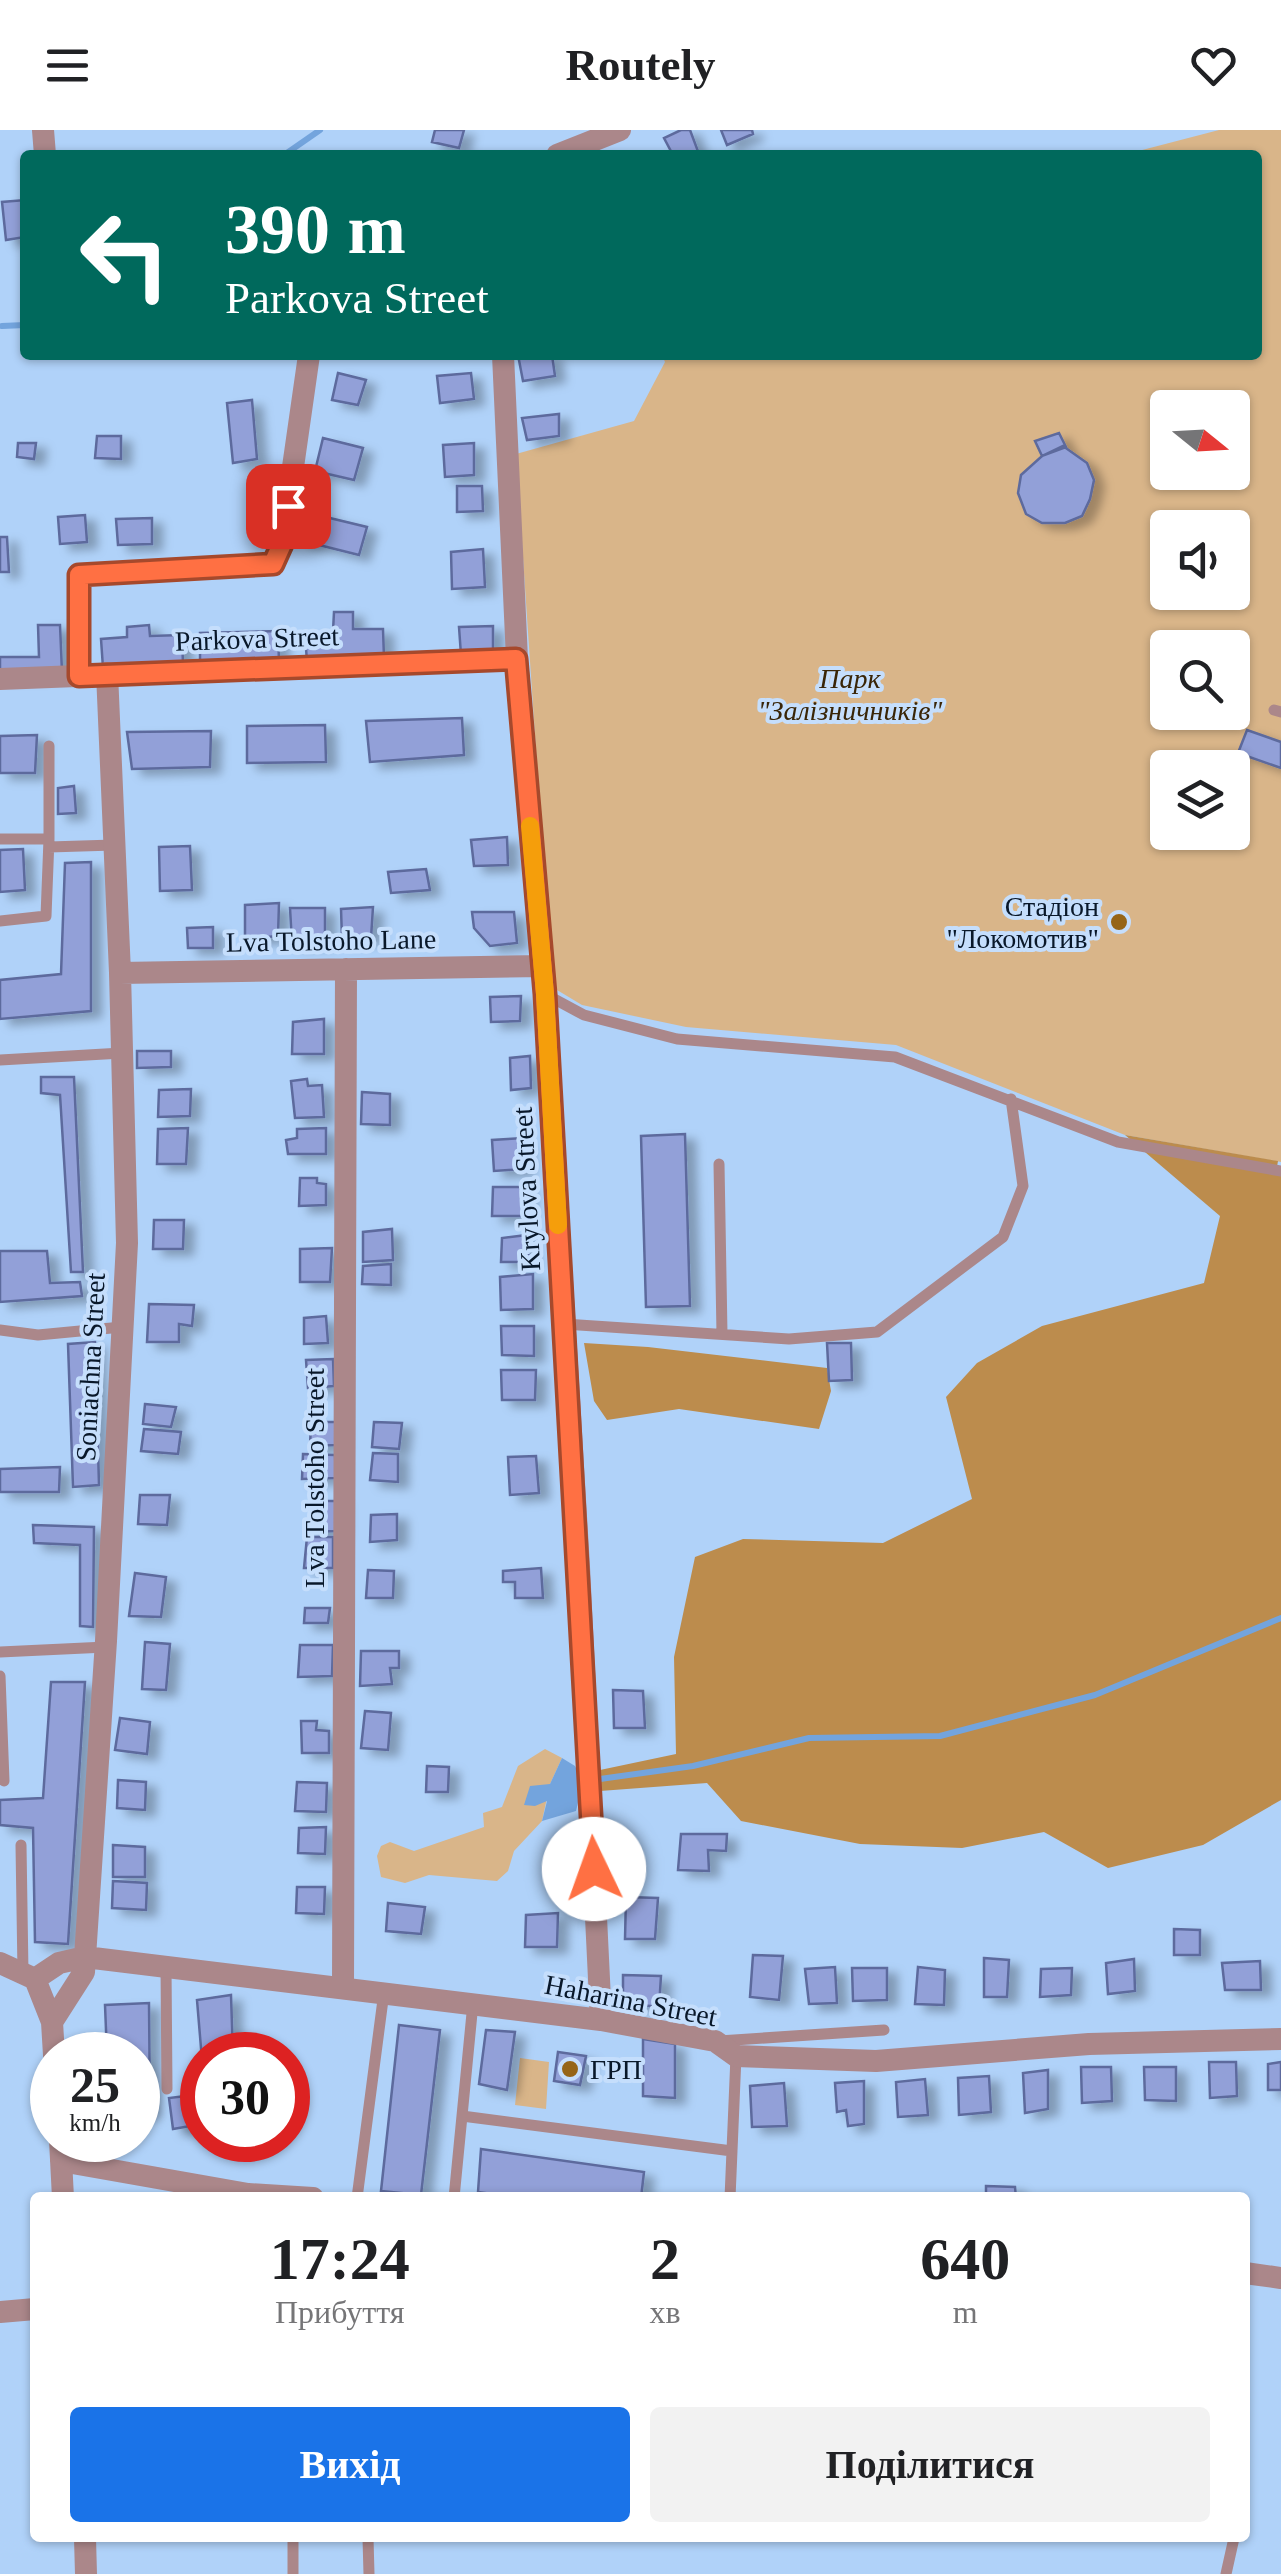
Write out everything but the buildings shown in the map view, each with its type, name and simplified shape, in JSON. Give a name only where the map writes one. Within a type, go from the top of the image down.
[{"type":"street","points":[[570,150],[620,130]]},
{"type":"street","points":[[79,676],[79,575],[273,564],[282,544],[308,360]]},
{"type":"street","name":"Krylova Street","points":[[503,360],[516,659],[545,994],[601,2020]]},
{"type":"street","name":"Parkova Street","points":[[0,678],[516,659]]},
{"type":"street","name":"Soniachna Street","points":[[52,2022],[84,1972],[106,1647],[126,1242],[107,673]]},
{"type":"street","name":"Lva Tolstoho Lane","points":[[120,973],[542,966]]},
{"type":"street","name":"Lva Tolstoho Street","points":[[343,1986],[346,970]]},
{"type":"street","name":"Haharina Street","points":[[29,1976],[85,1957],[343,1986],[601,2020],[715,2041],[736,2056],[876,2061],[1089,2044],[1281,2040]]},
{"type":"street","points":[[0,1963],[29,1976],[52,2022],[53,2032]]},
{"type":"street","points":[[61,2162],[63,2192]]},
{"type":"street","points":[[108,2162],[239,2192]]},
{"type":"street","points":[[1250,2274],[1281,2278]]},
{"type":"street","points":[[0,2312],[30,2309]]},
{"type":"street","points":[[85,2542],[86,2574]]},
{"type":"lane","points":[[0,921],[46,916],[48,746]]},
{"type":"lane","points":[[0,839],[115,845]]},
{"type":"lane","points":[[545,994],[584,1014],[677,1038],[895,1057],[1118,1142],[1281,1172]]},
{"type":"lane","points":[[0,1060],[122,1053]]},
{"type":"lane","points":[[564,1324],[789,1338],[877,1332],[1004,1236],[1024,1186],[1010,1099]]},
{"type":"lane","points":[[719,1164],[722,1334]]},
{"type":"lane","points":[[0,1330],[38,1335],[122,1327]]},
{"type":"lane","points":[[0,1652],[106,1647]]},
{"type":"lane","points":[[0,1676],[4,1782]]},
{"type":"lane","points":[[21,1845],[29,1976]]},
{"type":"lane","points":[[166,1966],[167,2089]]},
{"type":"lane","points":[[358,2192],[384,1992]]},
{"type":"lane","points":[[455,2192],[474,2003]]},
{"type":"lane","points":[[715,2041],[884,2030]]},
{"type":"lane","points":[[730,2192],[736,2056]]},
{"type":"lane","points":[[462,2116],[732,2151]]},
{"type":"lane","points":[[292,2542],[294,2574]]},
{"type":"lane","points":[[368,2542],[369,2574]]},
{"type":"lane","points":[[1226,2574],[1233,2542]]},
{"type":"green space","name":"Парк \"Залізничників\"","points":[[1219,130],[1281,130],[1281,1162],[1125,1135],[896,1045],[686,1027],[582,1005],[552,987],[516,454],[634,421],[664,360],[1262,360],[1262,150],[1142,150]]},
{"type":"green space","points":[[545,1749],[562,1758],[550,1784],[542,1821],[514,1851],[508,1871],[497,1881],[429,1875],[405,1883],[381,1877],[377,1856],[381,1846],[390,1842],[414,1851],[484,1827],[483,1813],[502,1807],[518,1766]]},
{"type":"green space","points":[[520,2058],[549,2062],[546,2109],[515,2105]]},
{"type":"shaded area","points":[[1125,1135],[1278,1161],[1281,1800],[1203,1845],[1108,1868],[1044,1832],[962,1848],[860,1844],[741,1821],[707,1783],[600,1791],[600,1770],[676,1754],[674,1657],[695,1557],[743,1539],[883,1543],[972,1499],[946,1397],[977,1363],[1042,1326],[1204,1283],[1220,1216]]},
{"type":"shaded area","points":[[584,1343],[827,1368],[831,1391],[819,1429],[679,1409],[607,1420],[594,1401]]},
{"type":"water","points":[[562,1758],[575,1766],[583,1782],[576,1811],[542,1821],[547,1801],[524,1805],[530,1786],[550,1784]]},
{"type":"waterway","points":[[291,150],[320,130]]},
{"type":"waterway","points":[[2,326],[20,325]]},
{"type":"waterway","points":[[600,1779],[693,1766],[809,1738],[940,1736],[1095,1695],[1281,1618]]},
{"type":"slow traffic","points":[[530,826],[545,994],[558,1225]]},
{"type":"place","name":"Стадіон \"Локомотив\"","points":[[1119,922]]},
{"type":"place","name":"ГРП","points":[[570,2069]]},
{"type":"route","points":[[288,506],[282,544],[273,564],[79,575],[79,676],[516,659],[545,994],[594,1869]]}]
